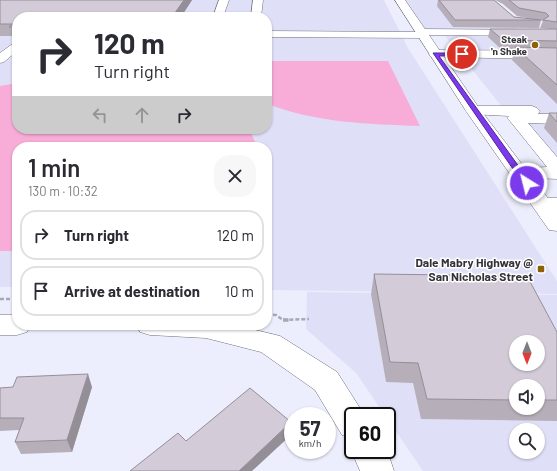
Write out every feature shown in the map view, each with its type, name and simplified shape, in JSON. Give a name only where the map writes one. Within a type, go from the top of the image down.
[{"type":"main road","points":[[220,12],[224,0]]},
{"type":"main road","points":[[257,12],[258,0]]},
{"type":"main road","points":[[400,0],[421,34],[519,173],[549,204],[557,225]]},
{"type":"main road","points":[[517,22],[557,33]]},
{"type":"main road","points":[[272,34],[370,35],[557,33]]},
{"type":"main road","points":[[489,55],[476,41],[477,39],[557,33]]},
{"type":"main road","points":[[370,35],[376,47]]},
{"type":"main road","points":[[0,47],[12,47]]},
{"type":"main road","points":[[0,59],[12,50]]},
{"type":"main road","points":[[435,54],[557,55]]},
{"type":"main road","points":[[474,111],[557,111]]},
{"type":"main road","points":[[557,119],[515,118],[557,168]]},
{"type":"main road","points":[[519,173],[557,173]]},
{"type":"main road","points":[[0,325],[12,325]]},
{"type":"main road","points":[[214,330],[270,344],[326,381],[344,410]]},
{"type":"main road","points":[[373,459],[377,471]]},
{"type":"path","points":[[0,299],[12,299]]},
{"type":"path","points":[[272,315],[276,315],[283,320],[309,319]]},
{"type":"shaded area","points":[[0,0],[384,0],[408,48],[557,281],[557,294],[272,290],[272,142],[12,142],[12,287],[0,287]]},
{"type":"shaded area","points":[[405,0],[484,0],[519,31],[425,30]]},
{"type":"shaded area","points":[[445,36],[557,36],[557,175]]},
{"type":"shaded area","points":[[272,61],[388,61],[420,126],[362,123],[324,119],[272,106]]},
{"type":"shaded area","points":[[12,84],[12,134],[251,134],[255,142],[12,142],[12,251],[0,251],[0,86]]},
{"type":"shaded area","points":[[307,292],[557,295],[557,471],[423,471],[396,432],[396,407],[379,407],[356,373],[306,329]]},
{"type":"building","points":[[0,0],[184,0],[176,12],[12,12],[12,24],[0,24]]},
{"type":"building","points":[[439,0],[494,0],[514,17],[541,20],[455,20]]},
{"type":"building","points":[[509,0],[557,0],[557,22],[543,20],[549,16],[546,13],[519,8]]},
{"type":"building","points":[[490,29],[557,29],[557,41],[503,40]]},
{"type":"building","points":[[515,47],[557,48],[557,85]]},
{"type":"building","points":[[549,113],[557,113],[557,122]]},
{"type":"building","points":[[374,274],[527,276],[557,332],[557,400],[545,400],[545,379],[509,379],[509,400],[427,399],[418,363],[390,362]]},
{"type":"building","points":[[88,374],[67,440],[15,442],[24,418],[0,418],[0,388],[13,387],[17,377]]},
{"type":"building","points":[[250,388],[284,416],[284,429],[239,471],[130,471],[178,433],[186,441]]},
{"type":"place","name":"Steak 'n Shake","points":[[535,45]]},
{"type":"place","name":"Dale Mabry Highway @ San Nicholas Street","points":[[541,269]]},
{"type":"route","points":[[462,54],[435,54],[474,111],[527,183]]}]
